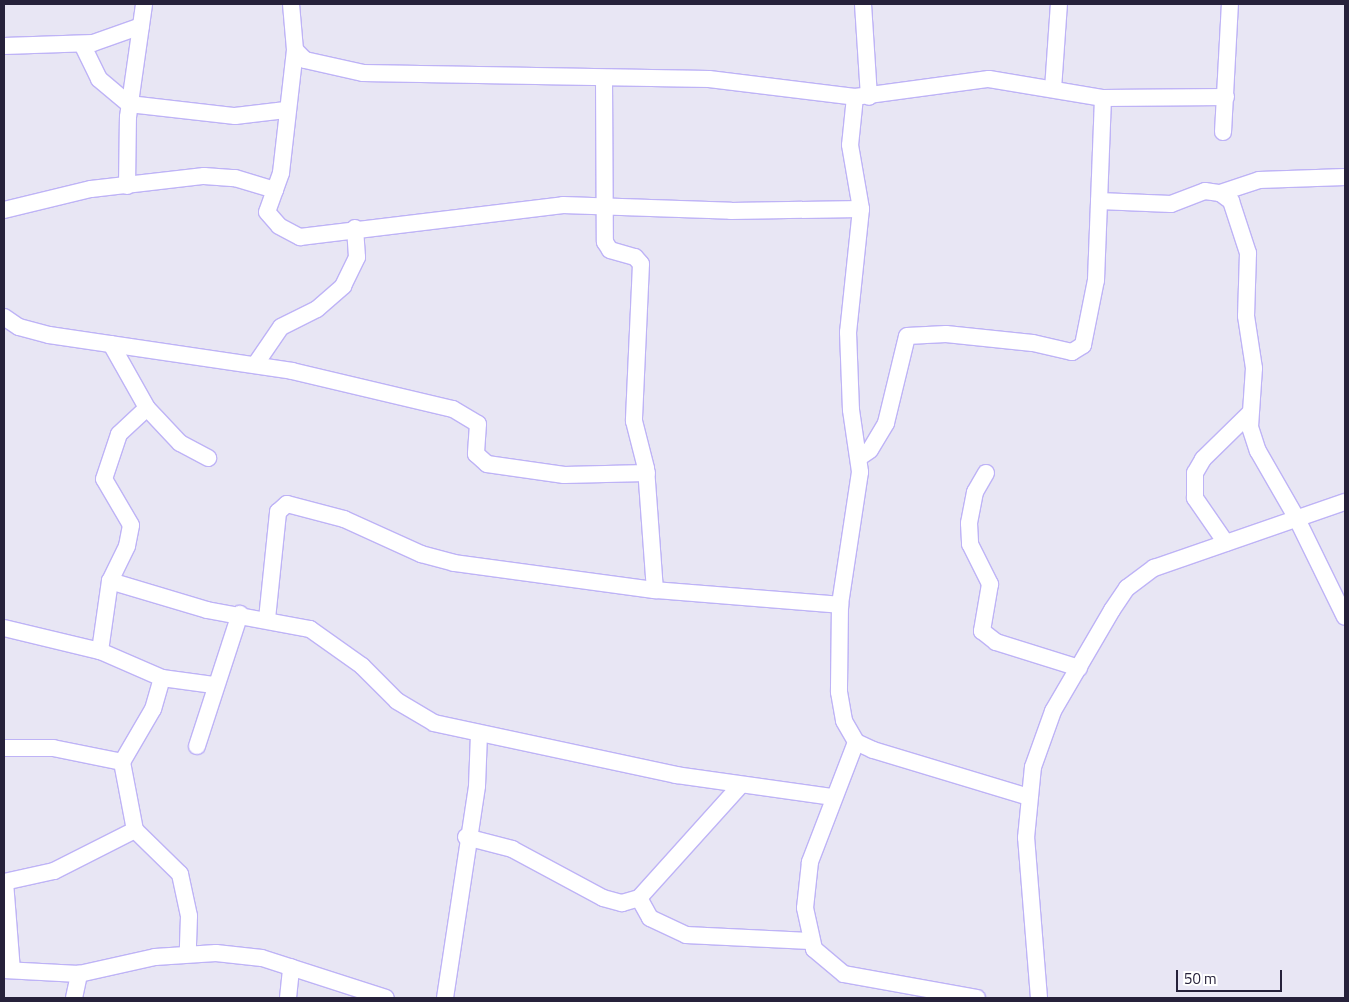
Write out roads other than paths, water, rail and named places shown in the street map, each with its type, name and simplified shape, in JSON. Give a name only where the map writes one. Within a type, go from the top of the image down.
[{"type":"street","points":[[127,186],[129,104],[144,4]]},
{"type":"street","points":[[291,4],[295,50],[286,110],[281,173],[267,212],[289,232],[310,237],[356,228],[515,208],[605,203],[732,211],[862,209]]},
{"type":"street","points":[[864,4],[862,97],[850,145],[862,209],[848,332],[851,410],[860,457],[840,605],[839,692],[844,720],[856,742],[1029,797]]},
{"type":"street","points":[[1052,89],[1059,4]]},
{"type":"street","points":[[1223,132],[1230,4]]},
{"type":"street","points":[[4,46],[82,44],[140,26]]},
{"type":"street","points":[[82,44],[99,79],[129,104],[235,116],[286,110]]},
{"type":"street","points":[[295,50],[317,65],[363,73],[709,79],[862,97],[989,79],[1102,98],[1226,97]]},
{"type":"street","points":[[604,78],[606,246],[639,259],[641,264],[633,403],[647,473],[655,590]]},
{"type":"street","points":[[860,457],[870,450],[886,423],[907,336],[946,334],[1033,343],[1072,352],[1083,346],[1096,280],[1102,98]]},
{"type":"street","points":[[4,210],[64,194],[218,175],[274,190]]},
{"type":"street","points":[[1099,201],[1171,204],[1205,191],[1220,193],[1259,180],[1345,177]]},
{"type":"street","points":[[1220,193],[1237,212],[1248,253],[1247,325],[1254,368],[1249,414],[1258,451],[1296,517],[1345,617]]},
{"type":"street","points":[[255,365],[281,326],[317,309],[343,286],[357,257],[356,228]]},
{"type":"street","points":[[4,317],[49,335],[255,365],[468,415],[478,424],[476,454],[487,464],[564,476],[647,473]]},
{"type":"street","points":[[111,344],[147,408],[180,443],[208,458]]},
{"type":"street","points":[[100,651],[110,581],[127,546],[131,525],[104,479],[119,434],[147,408]]},
{"type":"street","points":[[1226,543],[1194,498],[1194,473],[1203,459],[1249,414]]},
{"type":"street","points":[[986,473],[975,492],[969,523],[970,544],[990,584],[982,631],[996,642],[1079,668]]},
{"type":"street","points":[[1039,998],[1028,872],[1029,797],[1043,736],[1112,610],[1139,577],[1296,517],[1345,502]]},
{"type":"street","points":[[268,619],[278,512],[287,504],[344,519],[421,554],[454,563],[655,590],[840,605]]},
{"type":"street","points":[[110,581],[158,598],[310,629],[326,639],[415,715],[479,734],[740,786],[832,797]]},
{"type":"street","points":[[197,746],[214,685],[240,614]]},
{"type":"street","points":[[4,628],[100,651],[162,678],[214,685]]},
{"type":"street","points":[[162,678],[153,709],[122,762],[135,830],[180,874],[189,916],[188,954]]},
{"type":"street","points":[[445,998],[466,837],[477,786],[479,734]]},
{"type":"street","points":[[856,742],[832,797],[806,881],[810,941],[820,958],[844,974],[950,996],[977,998]]},
{"type":"street","points":[[4,748],[53,748],[122,762]]},
{"type":"street","points":[[466,837],[520,853],[603,898],[622,903],[640,898],[740,786]]},
{"type":"street","points":[[135,830],[54,871],[4,882],[8,970],[79,974],[188,954],[262,958],[361,992],[386,998]]},
{"type":"street","points":[[640,898],[650,918],[686,935],[810,941]]},
{"type":"street","points":[[288,998],[291,967]]},
{"type":"street","points":[[74,998],[79,974]]}]
